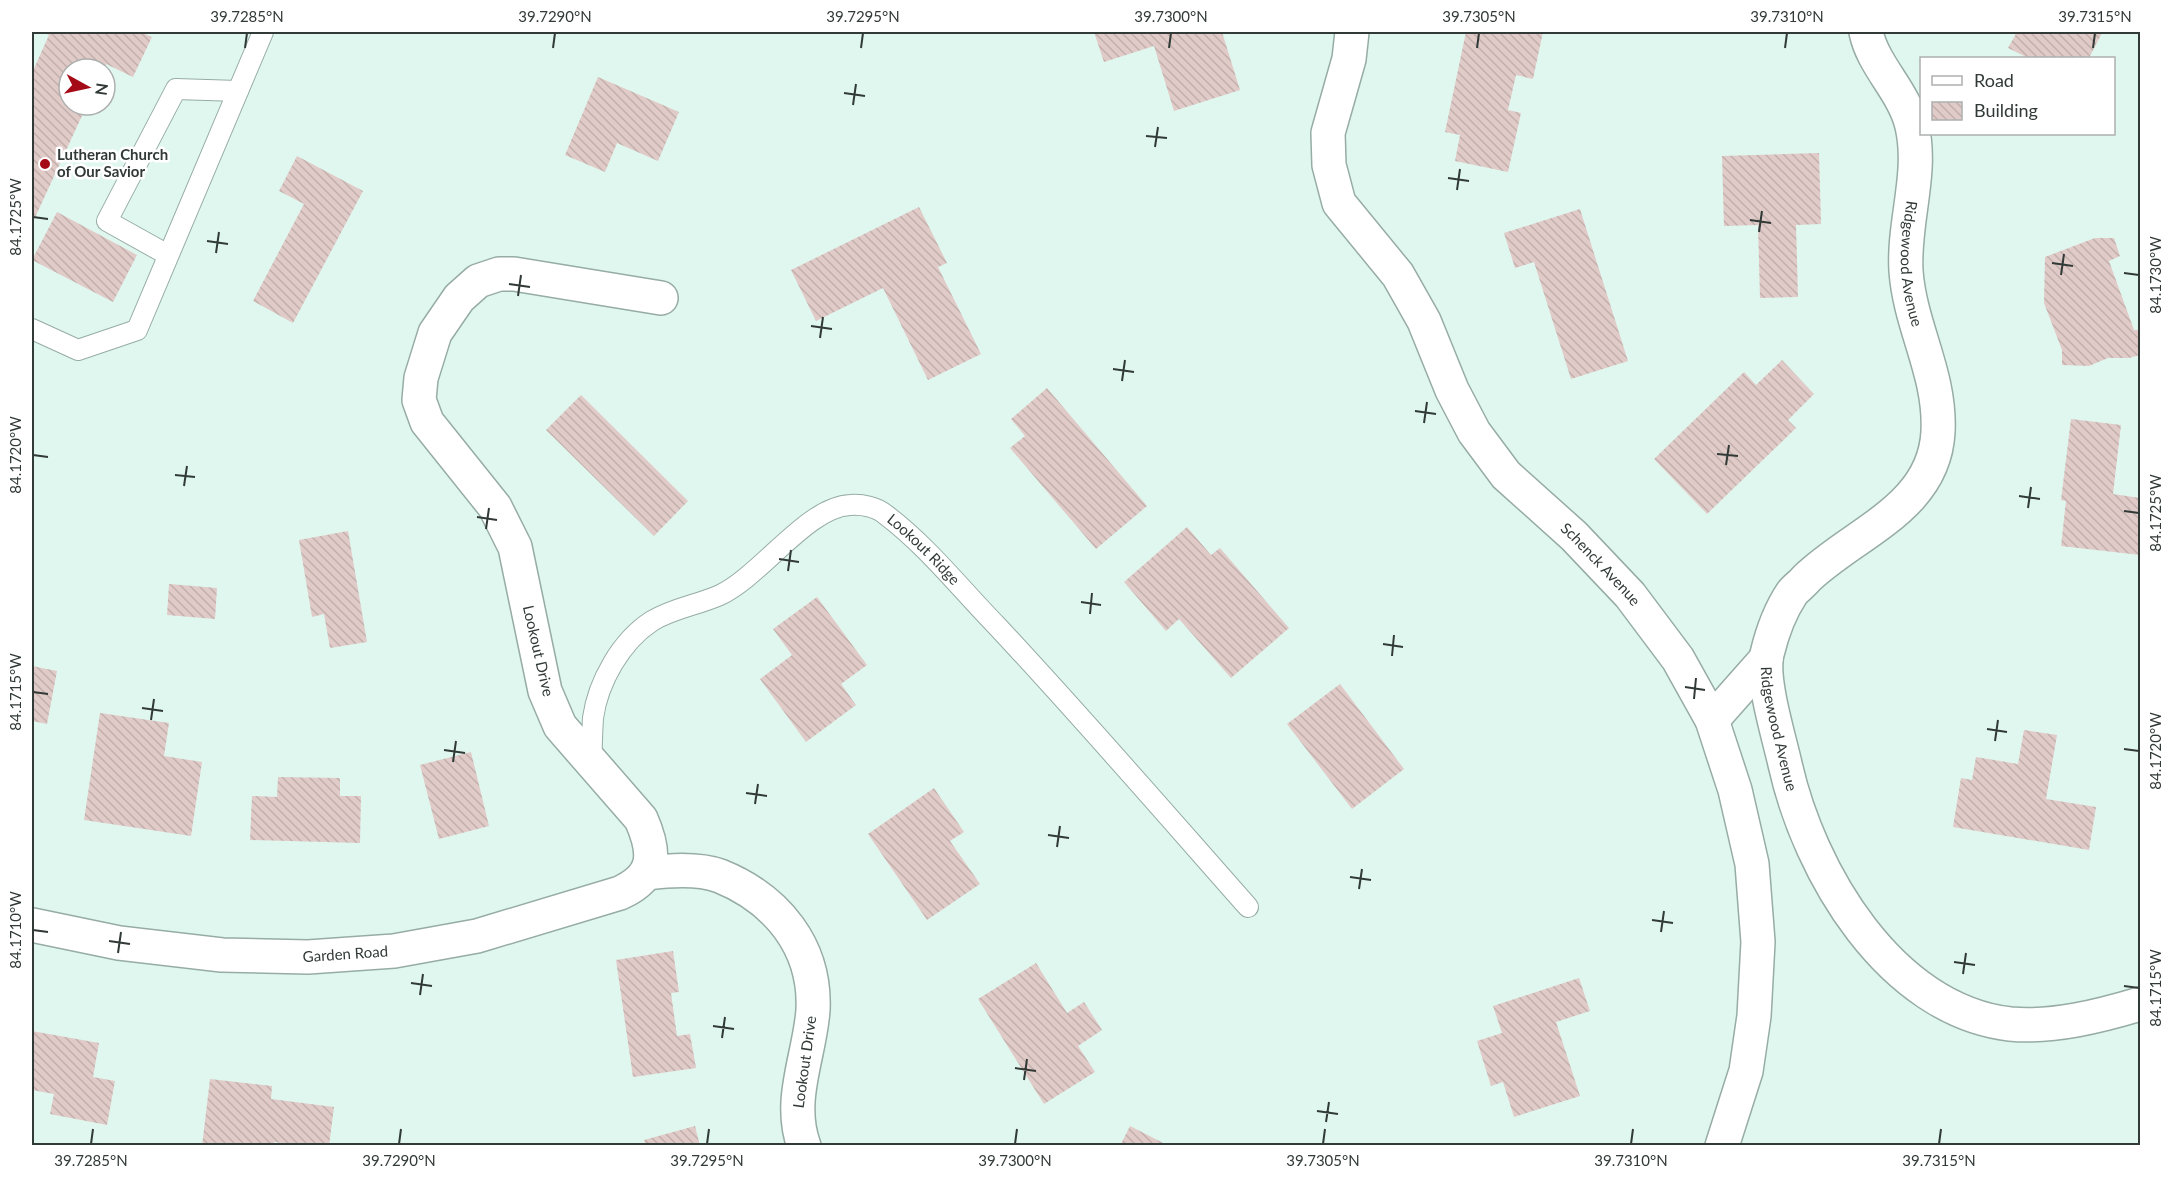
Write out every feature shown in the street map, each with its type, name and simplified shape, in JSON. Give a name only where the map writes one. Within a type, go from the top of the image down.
[{"type":"street","name":"Schenck Avenue","points":[[1352,32],[1349,59],[1328,133],[1329,165],[1340,203],[1398,276],[1419,312],[1452,390],[1474,432],[1506,475],[1574,536],[1630,596],[1678,659],[1712,720],[1736,790],[1752,864],[1758,942],[1754,1016],[1746,1071],[1722,1146]]},
{"type":"street","name":"Ridgewood Avenue","points":[[1866,32],[1869,44],[1897,91],[1912,123],[1917,159],[1908,228],[1906,269],[1912,311],[1938,396],[1938,435],[1931,465],[1917,490],[1892,516],[1824,562],[1793,592],[1777,622],[1766,659],[1768,687],[1792,796],[1808,837],[1839,896],[1871,941],[1907,977],[1944,1003],[1966,1013],[2010,1023],[2052,1024],[2140,1004]]},
{"type":"street","name":"Lookout Drive","points":[[661,297],[514,274],[499,274],[478,281],[459,298],[435,333],[421,378],[419,400],[427,422],[495,507],[514,547],[545,691],[560,726],[641,819],[649,837],[651,862],[648,873],[669,870],[702,872],[720,876],[761,897],[787,923],[801,948],[812,983],[813,1011],[800,1079],[797,1111],[804,1146]]},
{"type":"street","points":[[1712,720],[1766,659]]},
{"type":"street","name":"Garden Road","points":[[32,925],[119,943],[222,955],[308,957],[394,951],[477,936],[620,893],[634,887],[648,873]]},
{"type":"lane","points":[[32,329],[78,350],[137,330],[263,32]]},
{"type":"lane","points":[[168,255],[107,221],[176,89],[238,91]]},
{"type":"lane","name":"Lookout Ridge","points":[[591,762],[594,716],[605,679],[626,644],[652,621],[683,606],[720,595],[751,576],[818,516],[841,505],[868,506],[884,513],[947,574],[1052,685],[1248,908]]},
{"type":"building","name":"Lutheran Church of Our Savior","points":[[43,32],[140,32],[152,37],[133,77],[117,69],[117,57],[57,57],[57,117],[81,117],[32,224],[32,73],[49,35]]},
{"type":"building","points":[[1094,32],[1222,32],[1240,90],[1174,111],[1154,46],[1104,62]]},
{"type":"building","points":[[1466,32],[1543,32],[1533,79],[1516,75],[1508,110],[1521,113],[1508,172],[1455,161],[1460,135],[1445,132]]},
{"type":"building","points":[[2017,32],[2102,33],[2090,57],[2026,57],[2008,48]]},
{"type":"building","points":[[598,77],[679,112],[658,161],[617,143],[605,172],[565,155]]},
{"type":"building","points":[[1819,153],[1821,224],[1796,225],[1798,297],[1760,298],[1758,225],[1724,226],[1722,156]]},
{"type":"building","points":[[297,156],[363,191],[293,323],[253,301],[304,204],[279,191]]},
{"type":"building","points":[[919,207],[947,263],[938,267],[981,354],[928,380],[883,288],[816,321],[791,270]]},
{"type":"building","points":[[1580,209],[1628,361],[1571,379],[1534,262],[1515,268],[1504,233]]},
{"type":"building","points":[[57,212],[137,255],[113,302],[32,260]]},
{"type":"building","points":[[2095,238],[2114,238],[2120,256],[2109,261],[2134,330],[2140,330],[2140,355],[2129,358],[2108,358],[2089,366],[2062,365],[2062,350],[2044,303],[2045,257]]},
{"type":"building","points":[[1782,360],[1814,394],[1788,420],[1796,428],[1707,514],[1654,459],[1744,372],[1756,385]]},
{"type":"building","points":[[1047,388],[1147,506],[1096,549],[1010,448],[1025,436],[1011,419]]},
{"type":"building","points":[[581,395],[688,501],[654,536],[546,430]]},
{"type":"building","points":[[2071,419],[2121,425],[2113,494],[2140,498],[2140,555],[2061,546],[2066,501],[2061,500]]},
{"type":"building","points":[[1187,527],[1211,555],[1220,548],[1289,628],[1231,678],[1179,619],[1166,631],[1124,582]]},
{"type":"building","points":[[348,531],[367,642],[330,648],[324,614],[312,617],[299,540]]},
{"type":"building","points":[[169,584],[217,588],[215,619],[167,615]]},
{"type":"building","points":[[817,597],[867,665],[841,684],[856,705],[806,742],[760,679],[792,655],[773,629]]},
{"type":"building","points":[[32,666],[57,671],[47,724],[32,721]]},
{"type":"building","points":[[1340,684],[1404,769],[1352,809],[1287,724]]},
{"type":"building","points":[[100,713],[169,723],[164,756],[202,762],[191,836],[84,820]]},
{"type":"building","points":[[2024,730],[2057,735],[2046,799],[2096,807],[2089,850],[1953,827],[1961,778],[1972,780],[1976,757],[2018,764]]},
{"type":"building","points":[[471,752],[489,826],[439,839],[420,765]]},
{"type":"building","points":[[278,777],[340,778],[340,796],[361,796],[360,843],[250,840],[252,796],[277,797]]},
{"type":"building","points":[[934,788],[964,832],[950,841],[980,884],[927,920],[868,834]]},
{"type":"building","points":[[673,951],[679,992],[671,993],[677,1036],[690,1034],[696,1068],[633,1077],[616,960]]},
{"type":"building","points":[[1036,963],[1067,1013],[1084,1002],[1102,1030],[1078,1046],[1095,1072],[1044,1104],[978,999]]},
{"type":"building","points":[[1579,978],[1590,1011],[1556,1022],[1580,1096],[1514,1117],[1503,1082],[1491,1086],[1477,1041],[1502,1033],[1493,1006]]},
{"type":"building","points":[[32,1031],[99,1043],[93,1077],[115,1081],[107,1125],[50,1114],[54,1094],[32,1090]]},
{"type":"building","points":[[210,1079],[272,1086],[271,1099],[334,1107],[329,1146],[274,1142],[274,1146],[202,1146]]},
{"type":"building","points":[[695,1126],[700,1146],[646,1146],[644,1140]]},
{"type":"building","points":[[1130,1126],[1169,1146],[1120,1146]]},
{"type":"place","name":"Lutheran Church of Our Savior","points":[[45,164]]}]
